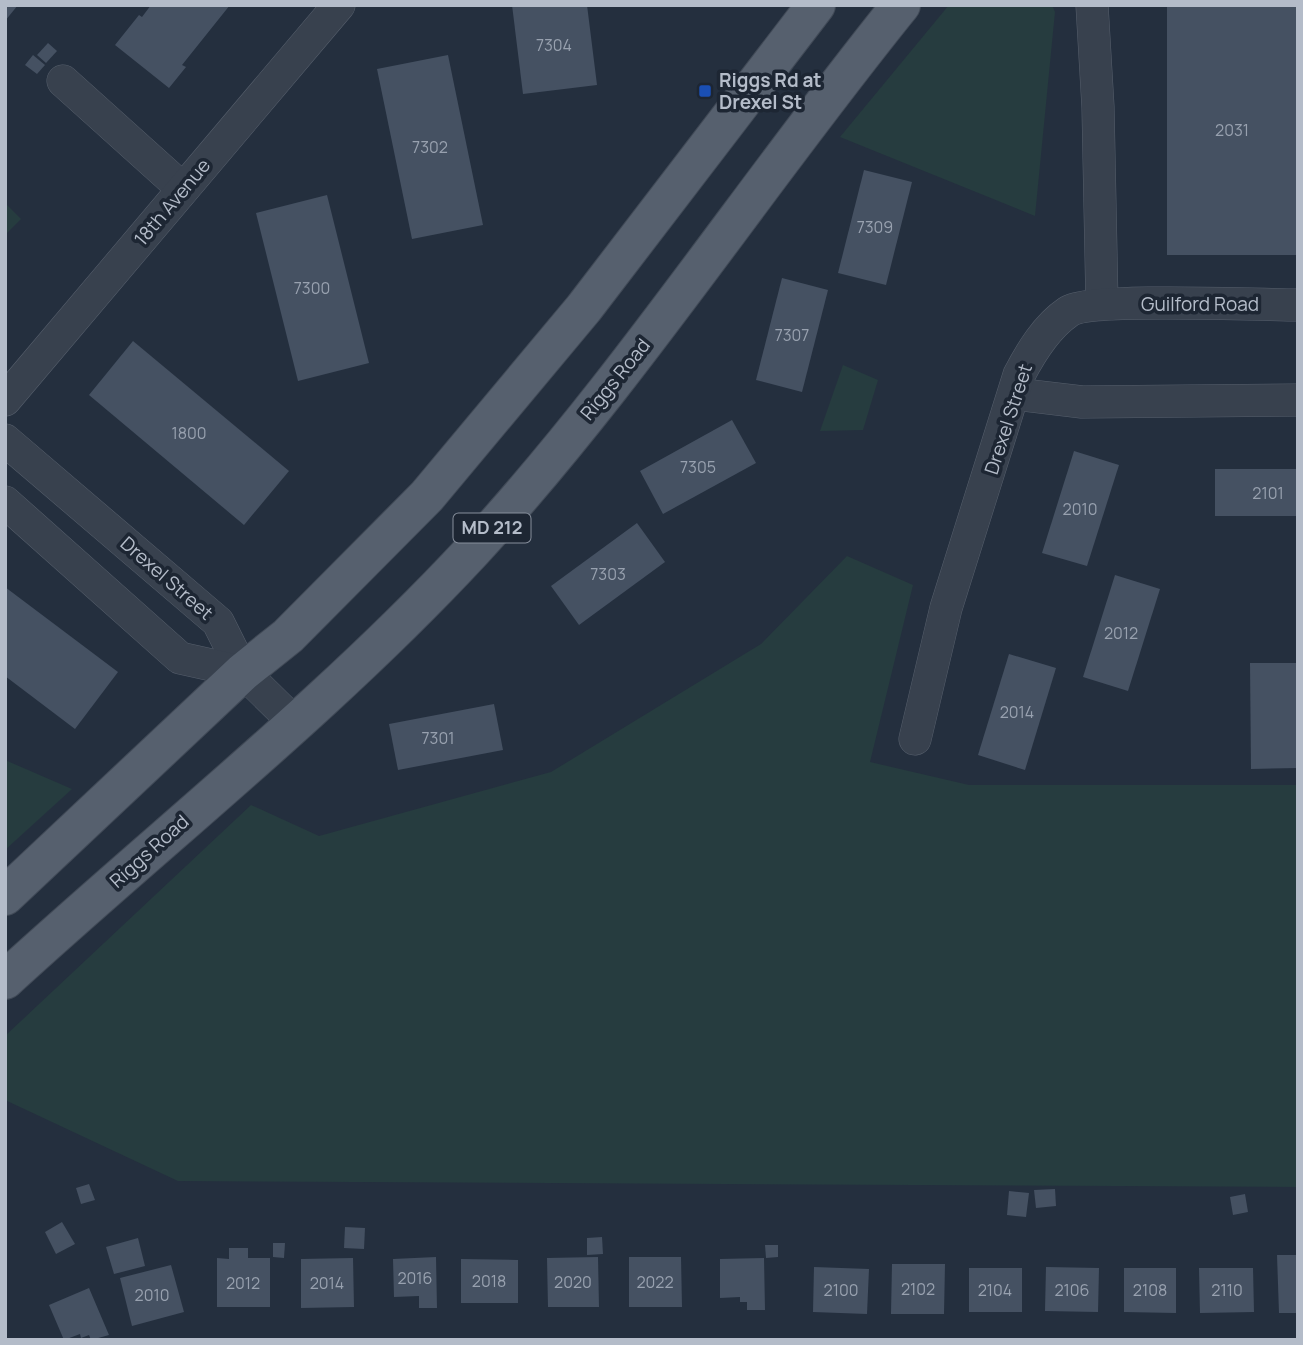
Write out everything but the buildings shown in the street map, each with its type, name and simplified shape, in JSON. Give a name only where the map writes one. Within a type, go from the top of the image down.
[{"type":"main road","points":[[5,896],[243,672],[288,636],[428,496],[584,308],[816,5]]},
{"type":"main road","name":"Riggs Road","points":[[5,980],[339,684],[410,614],[522,494],[631,361],[901,5]]},
{"type":"street","name":"18th Avenue","points":[[5,400],[339,5]]},
{"type":"street","points":[[1091,5],[1098,107],[1102,304]]},
{"type":"street","points":[[63,81],[183,189]]},
{"type":"street","name":"Drexel Street","points":[[915,739],[946,608],[1014,394],[1033,348],[1069,310],[1102,304]]},
{"type":"street","name":"Guilford Road","points":[[1102,304],[1298,305]]},
{"type":"street","points":[[1014,394],[1082,402],[1298,400]]},
{"type":"street","name":"Drexel Street","points":[[5,440],[218,622],[243,672]]},
{"type":"street","points":[[5,502],[180,658],[243,672],[294,722]]},
{"type":"green space","points":[[949,5],[1052,5],[1055,12],[1035,216],[840,137]]},
{"type":"green space","points":[[5,203],[21,219],[5,235]]},
{"type":"green space","points":[[843,365],[878,380],[863,430],[820,431]]},
{"type":"green space","points":[[847,556],[913,585],[870,762],[969,785],[1298,785],[1298,1187],[178,1181],[5,1100],[5,1036],[251,805],[319,836],[551,772],[761,644]]},
{"type":"green space","points":[[5,760],[72,789],[5,850]]},
{"type":"place","name":"Riggs Rd at Drexel St","points":[[705,91]]}]
